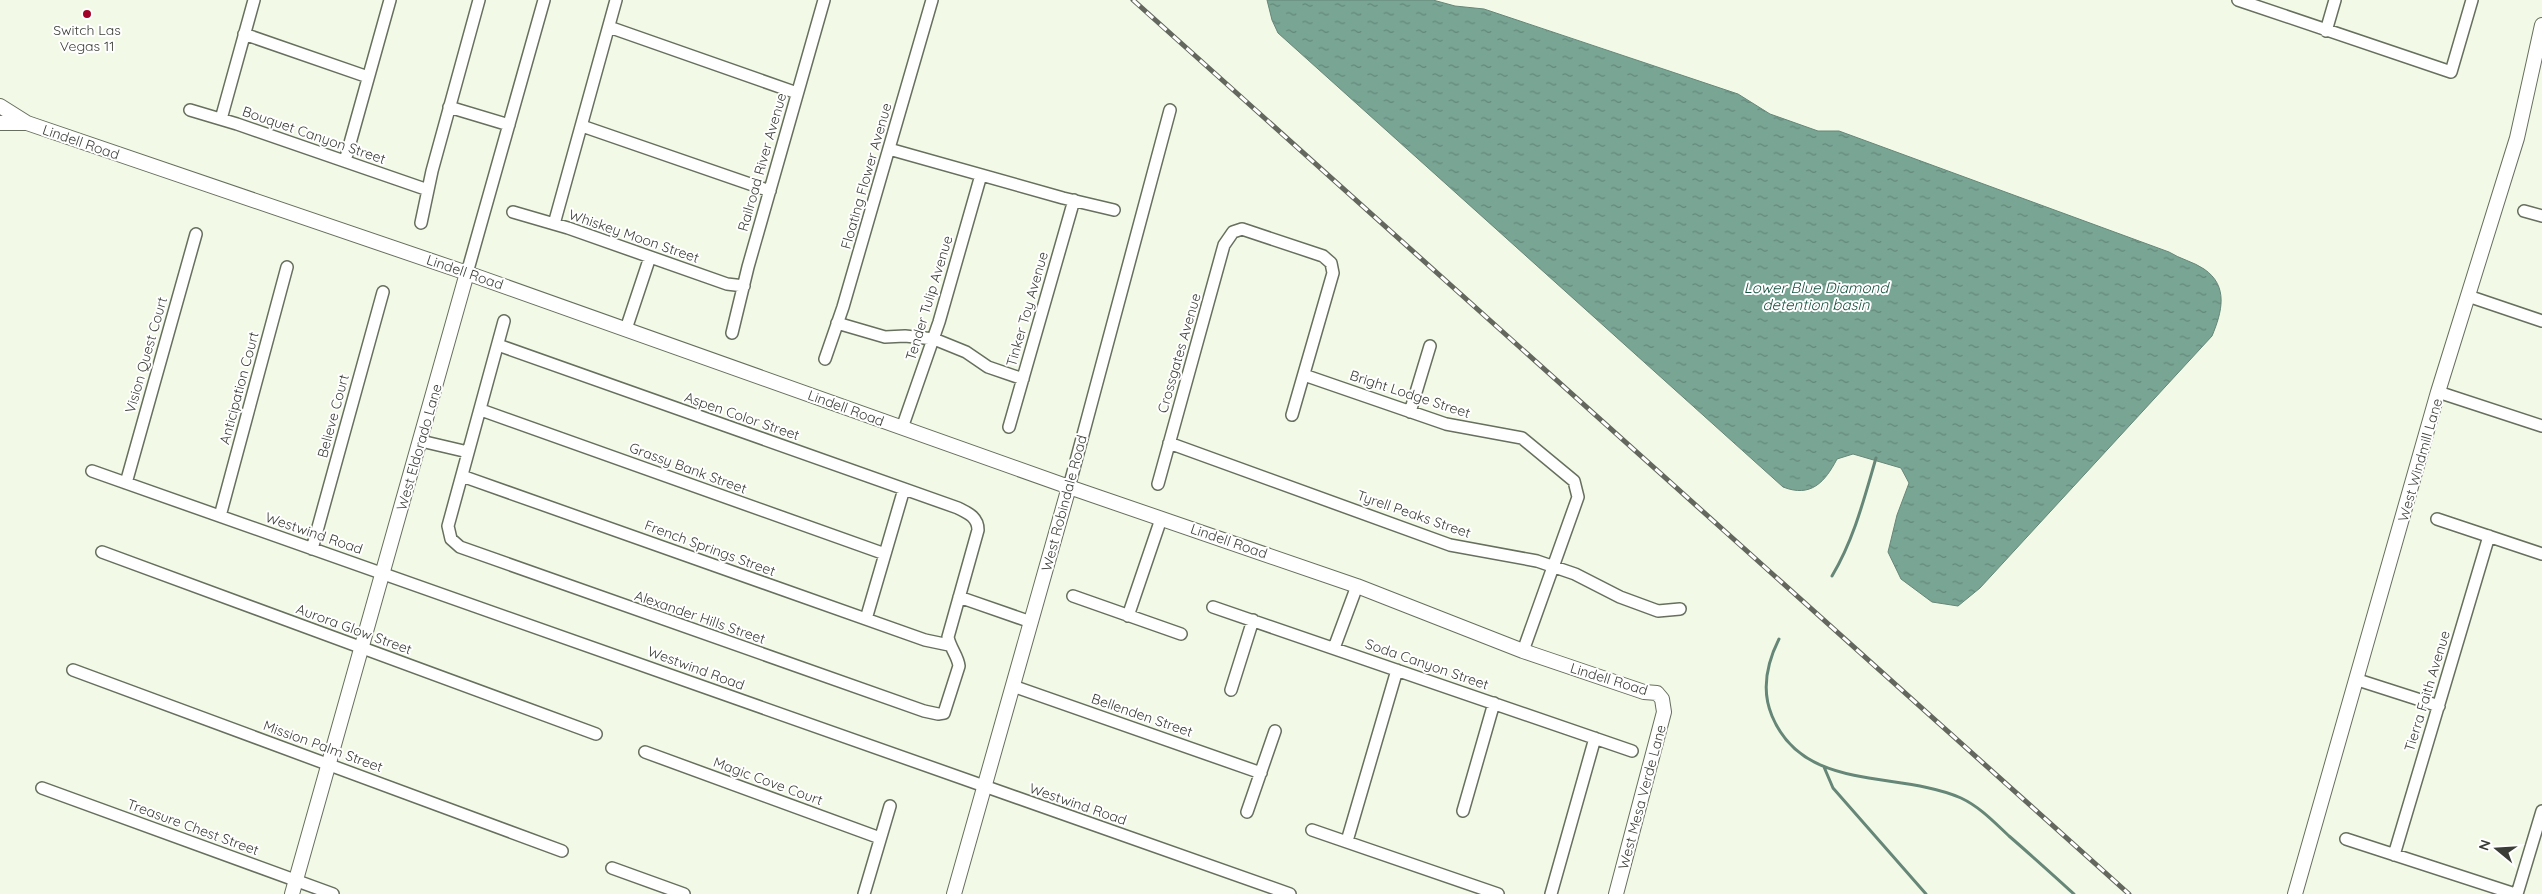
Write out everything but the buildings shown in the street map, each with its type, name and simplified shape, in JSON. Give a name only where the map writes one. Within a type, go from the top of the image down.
[{"type":"street","points":[[221,119],[254,0]]},
{"type":"street","points":[[345,161],[390,0]]},
{"type":"street","points":[[421,222],[479,0]]},
{"type":"street","name":"West Eldorado Lane","points":[[294,887],[544,0]]},
{"type":"street","points":[[554,224],[616,0]]},
{"type":"street","name":"Railroad River Avenue","points":[[732,333],[824,0]]},
{"type":"street","name":"Floating Flower Avenue","points":[[825,359],[932,0]]},
{"type":"street","points":[[2238,0],[2251,2],[2326,31],[2451,72],[2472,0]]},
{"type":"street","points":[[2326,31],[2335,0]]},
{"type":"street","name":"West Windmill Lane","points":[[2295,894],[2358,680],[2438,392],[2517,138],[2542,25]]},
{"type":"street","points":[[609,27],[798,93]]},
{"type":"street","points":[[244,34],[368,77]]},
{"type":"street","name":"Lindell Road","points":[[0,106],[27,124],[467,273],[1069,487],[1357,586],[1523,651],[1644,692],[1657,693],[1662,699]]},
{"type":"street","points":[[450,107],[509,125]]},
{"type":"street","name":"Bouquet Canyon Street","points":[[190,110],[428,190]]},
{"type":"street","name":"West Robindale Road","points":[[956,893],[984,786],[1069,487],[1170,110]]},
{"type":"street","name":"Lindell Road","points":[[0,123],[27,124]]},
{"type":"street","points":[[582,126],[770,191]]},
{"type":"street","points":[[889,149],[1114,210]]},
{"type":"street","name":"Tender Tulip Avenue","points":[[902,428],[934,339],[981,175]]},
{"type":"street","name":"Tinker Toy Avenue","points":[[1010,427],[1074,200]]},
{"type":"street","points":[[2524,211],[2542,216]]},
{"type":"street","name":"Whiskey Moon Street","points":[[513,212],[554,224],[727,284],[744,286]]},
{"type":"street","name":"Crossgates Avenue","points":[[1158,484],[1224,245],[1233,232],[1242,229],[1324,256],[1331,263],[1334,273],[1304,375]]},
{"type":"street","name":"Vision Quest Court","points":[[126,483],[196,234]]},
{"type":"street","points":[[626,329],[650,257]]},
{"type":"street","name":"Anticipation Court","points":[[220,516],[288,267]]},
{"type":"street","name":"Believe Court","points":[[312,549],[383,292]]},
{"type":"street","points":[[2468,296],[2542,321]]},
{"type":"street","points":[[462,476],[504,321]]},
{"type":"street","points":[[837,323],[885,337],[905,336],[934,339],[966,352],[988,366],[1023,379]]},
{"type":"street","name":"Aspen Color Street","points":[[498,345],[958,508],[974,518],[978,524],[978,530],[959,597]]},
{"type":"street","points":[[1410,412],[1430,346]]},
{"type":"street","points":[[1292,415],[1304,375]]},
{"type":"street","name":"Bright Lodge Street","points":[[1304,375],[1462,428],[1522,438],[1574,481],[1577,489],[1578,498],[1553,566]]},
{"type":"street","points":[[2438,392],[2542,426]]},
{"type":"street","name":"Grassy Bank Street","points":[[481,410],[885,554]]},
{"type":"street","points":[[421,441],[468,452]]},
{"type":"street","name":"Tyrell Peaks Street","points":[[1169,443],[1450,545],[1522,557],[1553,566],[1575,574],[1638,605],[1658,611],[1680,609]]},
{"type":"street","name":"Westwind Road","points":[[92,472],[1290,894]]},
{"type":"street","name":"Alexander Hills Street","points":[[462,476],[448,526],[451,539],[460,547],[694,632],[924,711],[938,714],[944,712],[959,666],[959,661],[949,645]]},
{"type":"street","name":"French Springs Street","points":[[462,476],[925,640],[949,645]]},
{"type":"street","points":[[866,619],[904,489]]},
{"type":"street","points":[[1128,616],[1161,519]]},
{"type":"street","points":[[2437,519],[2542,554]]},
{"type":"street","name":"Tierra Faith Avenue","points":[[2394,855],[2489,536]]},
{"type":"street","name":"Aurora Glow Street","points":[[102,552],[596,734]]},
{"type":"street","points":[[1523,651],[1553,566]]},
{"type":"street","points":[[1334,648],[1357,586]]},
{"type":"street","points":[[1073,596],[1181,634]]},
{"type":"street","points":[[949,645],[948,637],[959,597],[1031,622]]},
{"type":"street","name":"Soda Canyon Street","points":[[1212,607],[1632,750]]},
{"type":"street","points":[[1231,690],[1252,620]]},
{"type":"street","name":"Mission Palm Street","points":[[73,670],[562,851]]},
{"type":"street","points":[[1347,841],[1396,670]]},
{"type":"street","points":[[2358,680],[2438,706]]},
{"type":"street","name":"Bellenden Street","points":[[1013,686],[1260,773]]},
{"type":"street","name":"West Mesa Verde Lane","points":[[1616,894],[1662,723],[1664,712],[1662,699]]},
{"type":"street","points":[[1463,811],[1494,703]]},
{"type":"street","points":[[1248,812],[1275,731]]},
{"type":"street","points":[[1551,894],[1595,738]]},
{"type":"street","name":"Magic Cove Court","points":[[645,752],[880,838]]},
{"type":"street","name":"Treasure Chest Street","points":[[42,788],[294,887],[333,894]]},
{"type":"street","points":[[864,894],[890,806]]},
{"type":"street","points":[[2346,839],[2516,894],[2542,811]]},
{"type":"street","points":[[1312,830],[1498,894]]},
{"type":"street","points":[[612,868],[684,894]]},
{"type":"water","name":"Lower Blue Diamond detention basin","points":[[1267,0],[1433,0],[1455,6],[1484,9],[1738,94],[1770,114],[1818,131],[1839,131],[2169,252],[2196,264],[2212,276],[2220,291],[2220,309],[2216,327],[2212,336],[1980,588],[1958,606],[1932,602],[1901,579],[1888,552],[1897,515],[1909,483],[1901,468],[1853,454],[1837,459],[1827,475],[1816,486],[1802,490],[1783,487],[1278,33],[1272,20]]},
{"type":"waterway","points":[[1832,576],[1840,562],[1863,504],[1876,458]]},
{"type":"waterway","points":[[1779,639],[1771,658],[1767,677],[1766,687],[1769,706],[1772,716],[1787,740],[1806,757],[1829,768],[1854,775],[1909,784],[1961,798],[1987,815],[2074,894]]},
{"type":"waterway","points":[[1824,767],[1833,788],[1926,894]]},
{"type":"railway","points":[[1133,0],[2129,894]]},
{"type":"place","name":"Switch Las Vegas 11","points":[[87,14]]}]
